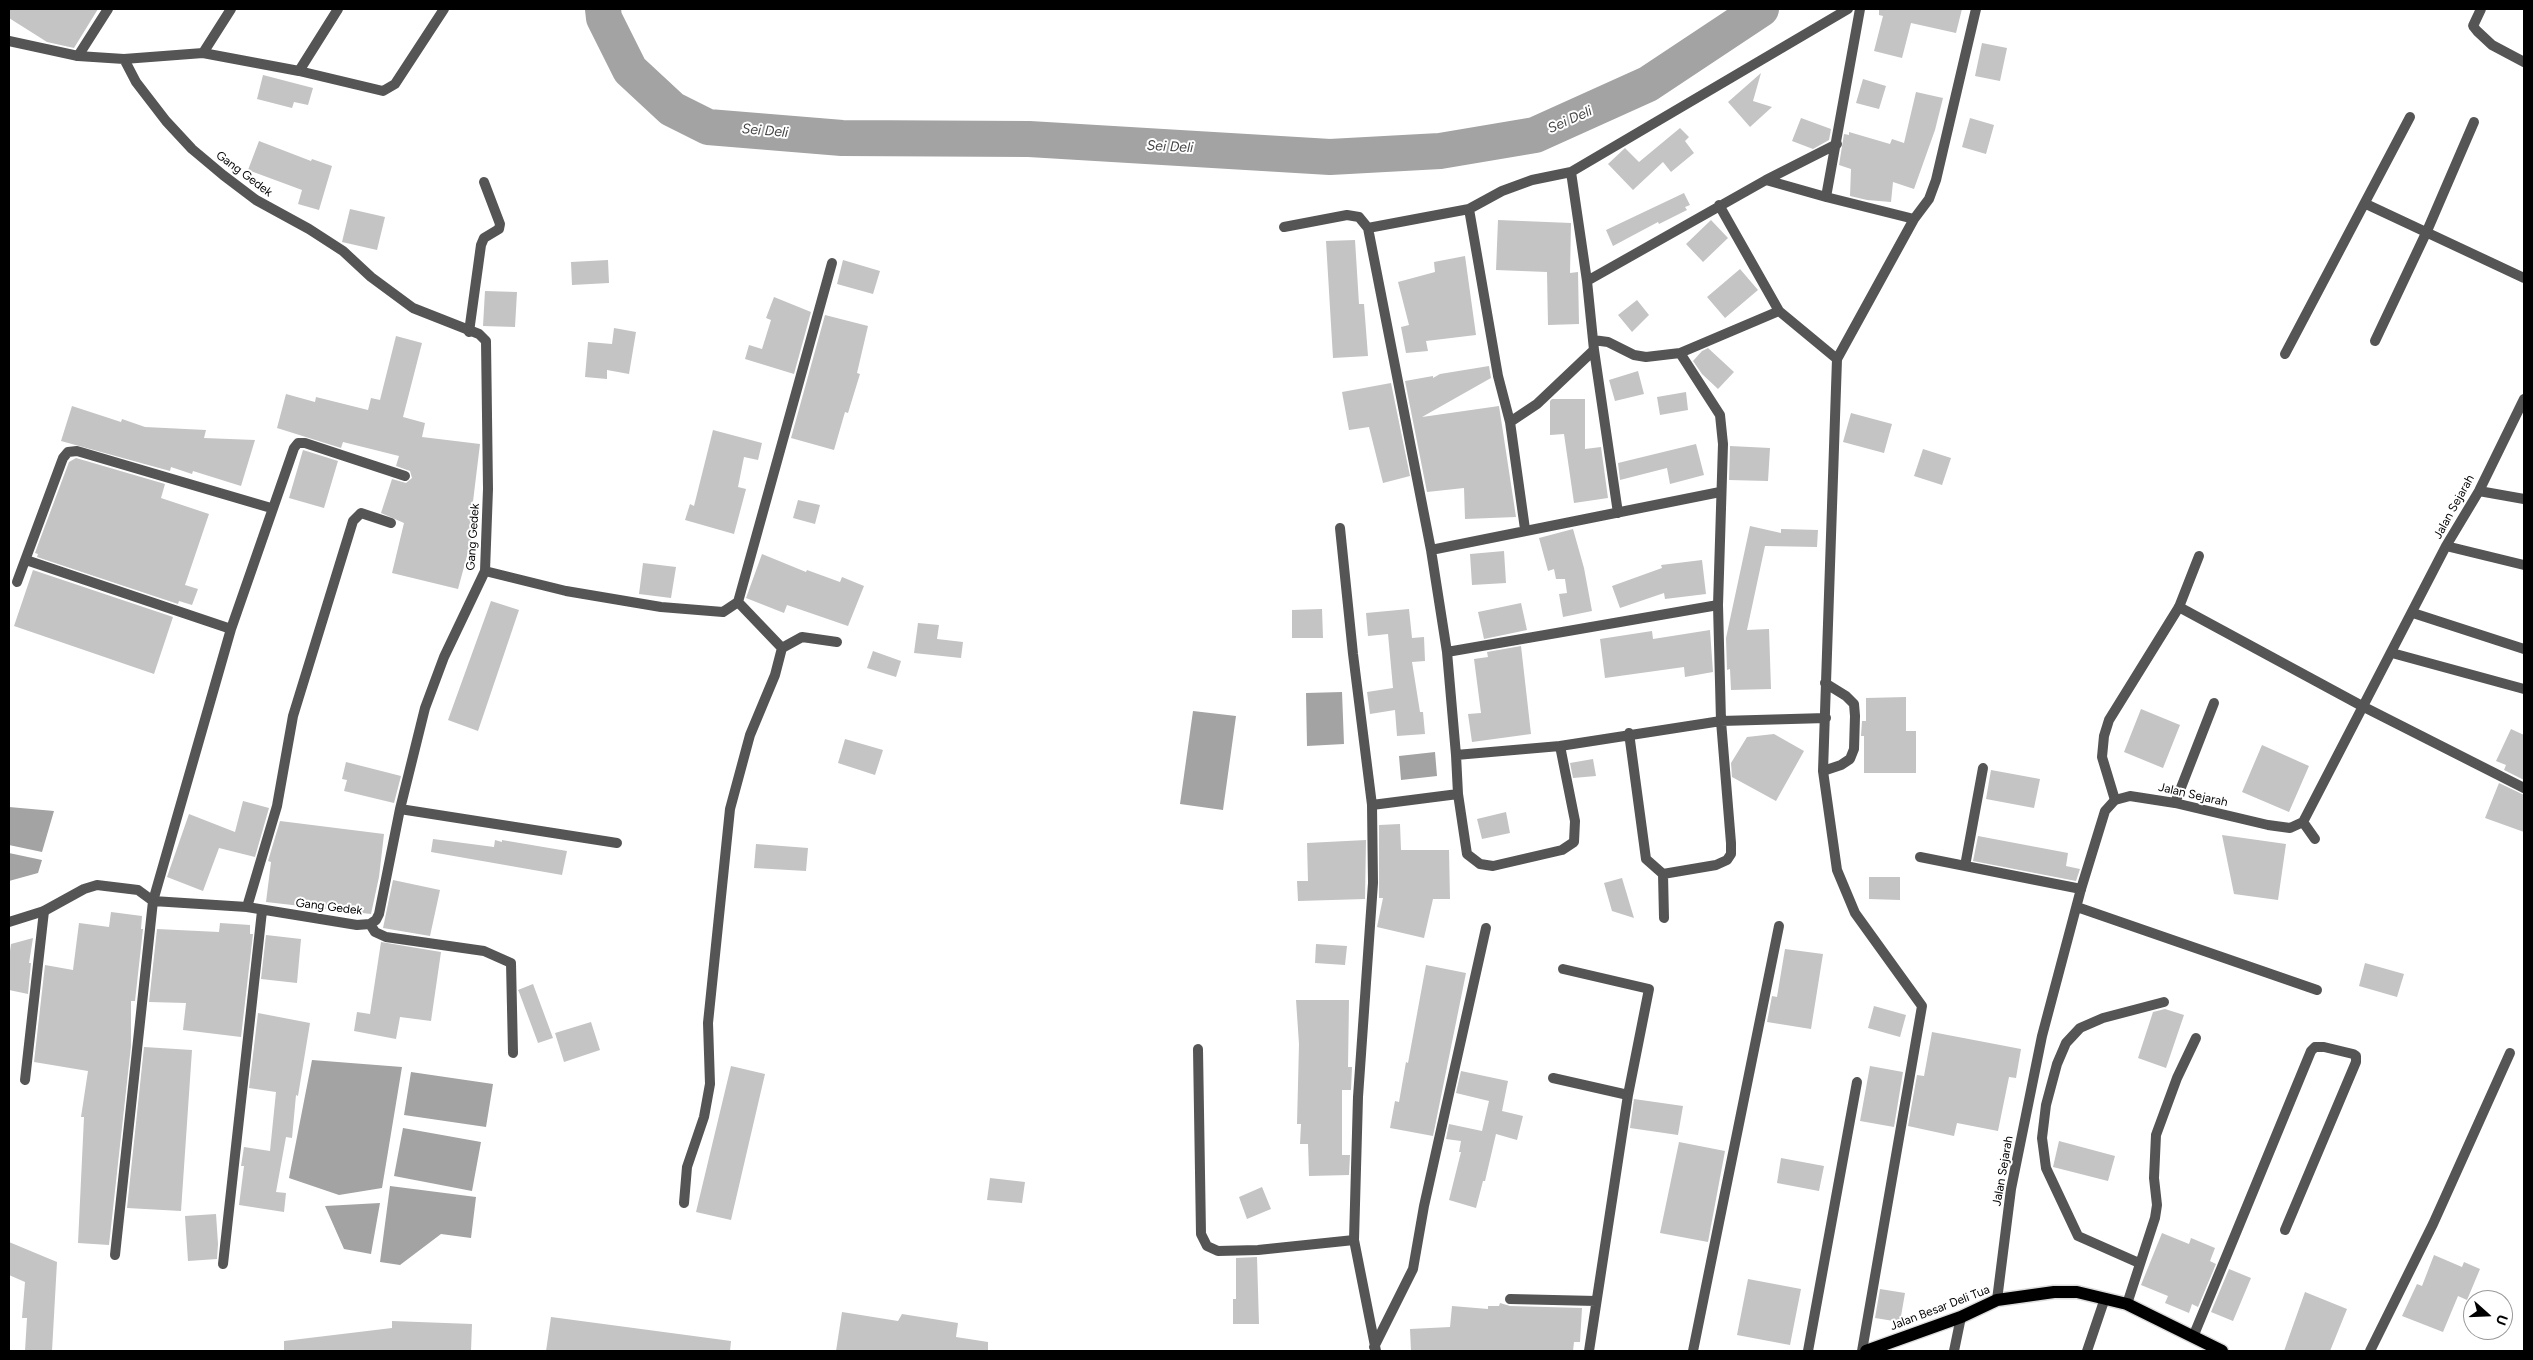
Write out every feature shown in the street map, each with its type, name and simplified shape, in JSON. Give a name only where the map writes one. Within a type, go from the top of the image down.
[{"type":"main road","name":"Jalan Besar Deli Tua","points":[[1866,1351],[1961,1316],[1997,1300],[2061,1292],[2077,1292],[2127,1304],[2215,1350]]},
{"type":"street","points":[[78,56],[108,9]]},
{"type":"street","points":[[202,52],[231,9]]},
{"type":"street","points":[[298,71],[338,9]]},
{"type":"street","points":[[9,41],[78,56],[124,59],[202,52],[298,71],[383,91],[395,84],[444,9]]},
{"type":"street","points":[[1368,228],[1469,209],[1502,191],[1532,180],[1571,172],[1848,9]]},
{"type":"street","points":[[1826,197],[1860,9]]},
{"type":"street","points":[[1862,1351],[1922,1006],[1855,913],[1851,904],[1837,870],[1823,771],[1837,359],[1914,219],[1929,199],[1936,180],[1976,9]]},
{"type":"street","points":[[2481,9],[2474,26],[2477,31],[2492,45],[2524,62]]},
{"type":"street","name":"Gang Gedek","points":[[9,922],[44,911],[97,885],[138,890],[152,901],[247,907],[262,911],[357,925],[370,924],[379,914],[400,810],[425,708],[444,657],[486,572],[488,490],[486,342],[479,334],[469,332],[412,308],[371,277],[343,251],[309,229],[256,200],[223,175],[192,149],[166,121],[136,82],[124,59]]},
{"type":"street","points":[[2285,354],[2410,118]]},
{"type":"street","points":[[2375,341],[2427,231],[2474,122]]},
{"type":"street","points":[[1587,281],[1719,204],[1836,144]]},
{"type":"street","points":[[1571,172],[1618,513]]},
{"type":"street","points":[[1766,180],[1914,219]]},
{"type":"street","points":[[469,332],[481,245],[484,238],[499,229],[500,224],[484,182]]},
{"type":"street","points":[[1719,204],[1779,311],[1837,359]]},
{"type":"street","points":[[2366,204],[2524,278]]},
{"type":"street","points":[[1469,209],[1498,376],[1510,422],[1525,529]]},
{"type":"street","points":[[1284,227],[1347,215],[1359,217],[1368,228],[1431,550],[1447,652],[1458,794],[1467,854],[1480,864],[1493,866],[1568,848],[1574,842],[1576,830],[1560,746]]},
{"type":"street","points":[[486,572],[566,592],[661,607],[723,612],[738,602],[832,263]]},
{"type":"street","points":[[1510,422],[1537,404],[1594,345],[1608,342],[1634,355],[1646,357],[1680,353],[1779,311]]},
{"type":"street","points":[[1629,733],[1645,854],[1654,867],[1663,874],[1716,865],[1727,860],[1731,854],[1721,721],[1718,605],[1720,492],[1723,444],[1720,415],[1680,353]]},
{"type":"street","name":"Jalan Sejarah","points":[[1997,1300],[2011,1189],[2040,1046],[2081,889],[2102,818],[2109,805],[2115,800],[2130,796],[2175,803],[2281,827],[2290,828],[2303,822],[2362,706],[2413,613],[2446,546],[2520,416],[2524,399]]},
{"type":"street","points":[[115,1255],[152,901],[231,629],[294,448],[298,443],[305,443],[405,476]]},
{"type":"street","points":[[18,582],[63,458],[68,452],[77,451],[272,508]]},
{"type":"street","points":[[2479,491],[2524,499]]},
{"type":"street","points":[[1431,550],[1525,529],[1618,513],[1720,492]]},
{"type":"street","points":[[247,907],[277,806],[293,716],[353,521],[361,513],[391,523]]},
{"type":"street","points":[[1340,528],[1353,654],[1372,805],[1373,883],[1358,1097],[1354,1240],[1375,1349]]},
{"type":"street","points":[[2446,546],[2524,565]]},
{"type":"street","points":[[2115,800],[2102,757],[2104,736],[2109,720],[2179,607],[2198,556]]},
{"type":"street","points":[[26,560],[231,629]]},
{"type":"street","points":[[738,602],[782,648]]},
{"type":"street","points":[[1447,652],[1718,605]]},
{"type":"street","points":[[2179,607],[2362,706],[2524,788]]},
{"type":"street","points":[[2413,613],[2524,649]]},
{"type":"street","points":[[684,1202],[687,1167],[704,1117],[710,1084],[708,1023],[730,810],[750,735],[775,674],[782,648],[802,637],[837,642]]},
{"type":"street","points":[[2392,653],[2524,689]]},
{"type":"street","points":[[1823,771],[1841,765],[1850,759],[1854,749],[1855,716],[1854,704],[1846,696],[1825,683]]},
{"type":"street","points":[[2175,803],[2214,703]]},
{"type":"street","points":[[1456,755],[1560,746],[1629,733],[1721,721],[1826,718]]},
{"type":"street","points":[[1964,866],[1983,768]]},
{"type":"street","points":[[1372,805],[1458,794]]},
{"type":"street","points":[[400,810],[617,843]]},
{"type":"street","points":[[2303,822],[2315,839]]},
{"type":"street","points":[[1920,857],[2081,889]]},
{"type":"street","points":[[1663,874],[1664,918]]},
{"type":"street","points":[[2077,907],[2317,990]]},
{"type":"street","points":[[25,1080],[44,911]]},
{"type":"street","points":[[223,1264],[262,911]]},
{"type":"street","points":[[370,924],[375,932],[386,937],[484,951],[511,963],[513,1053]]},
{"type":"street","points":[[1693,1351],[1779,926]]},
{"type":"street","points":[[1375,1349],[1413,1269],[1424,1206],[1486,928]]},
{"type":"street","points":[[1563,969],[1649,989],[1628,1095],[1589,1351]]},
{"type":"street","points":[[2139,1263],[2078,1236],[2046,1168],[2042,1138],[2046,1105],[2057,1064],[2066,1043],[2080,1028],[2102,1018],[2164,1002]]},
{"type":"street","points":[[2127,1304],[2139,1263],[2149,1238],[2157,1205],[2154,1178],[2156,1134],[2177,1078],[2196,1038]]},
{"type":"street","points":[[2193,1337],[2311,1051],[2315,1047],[2324,1047],[2353,1054],[2356,1056],[2356,1062],[2286,1230]]},
{"type":"street","points":[[1198,1050],[1201,1234],[1207,1246],[1218,1251],[1258,1250],[1354,1240]]},
{"type":"street","points":[[2370,1351],[2433,1224],[2510,1053]]},
{"type":"street","points":[[1553,1078],[1628,1095]]},
{"type":"street","points":[[1808,1351],[1857,1082]]},
{"type":"street","points":[[2087,1351],[2105,1298]]},
{"type":"street","points":[[1510,1299],[1596,1301]]},
{"type":"street","points":[[1954,1351],[1961,1316]]},
{"type":"shaded area","points":[[1342,692],[1344,744],[1307,746],[1306,693]]},
{"type":"shaded area","points":[[1193,711],[1236,716],[1223,810],[1180,804]]},
{"type":"shaded area","points":[[1435,752],[1437,776],[1401,780],[1399,756]]},
{"type":"shaded area","points":[[9,807],[54,811],[42,852],[9,845]]},
{"type":"shaded area","points":[[9,853],[42,860],[38,873],[9,881]]},
{"type":"shaded area","points":[[312,1060],[402,1067],[382,1188],[339,1195],[289,1178]]},
{"type":"shaded area","points":[[411,1072],[493,1084],[486,1127],[404,1115]]},
{"type":"shaded area","points":[[403,1128],[481,1142],[472,1191],[394,1176]]},
{"type":"shaded area","points":[[390,1186],[476,1197],[471,1238],[441,1234],[400,1265],[380,1262]]},
{"type":"shaded area","points":[[380,1203],[371,1254],[344,1249],[325,1206]]},
{"type":"building","points":[[9,9],[98,9],[74,48],[47,42],[9,18]]},
{"type":"building","points":[[1879,9],[1962,9],[1956,33],[1911,23],[1902,58],[1874,51],[1883,16],[1879,15]]},
{"type":"building","points":[[1982,43],[2007,48],[2000,81],[1975,76]]},
{"type":"building","points":[[1761,73],[1753,101],[1772,107],[1750,127],[1728,102]]},
{"type":"building","points":[[263,75],[313,88],[308,105],[294,102],[292,108],[257,99]]},
{"type":"building","points":[[1863,79],[1886,86],[1879,109],[1856,103]]},
{"type":"building","points":[[1916,92],[1943,98],[1935,130],[1914,189],[1893,182],[1891,202],[1850,196],[1851,169],[1839,165],[1844,134],[1849,135],[1849,132],[1890,144],[1892,139],[1904,143]]},
{"type":"building","points":[[1801,118],[1831,129],[1829,140],[1813,149],[1792,141]]},
{"type":"building","points":[[1970,118],[1994,125],[1986,154],[1962,147]]},
{"type":"building","points":[[1680,128],[1689,137],[1685,141],[1694,153],[1671,172],[1663,162],[1633,190],[1608,164],[1625,148],[1639,162]]},
{"type":"building","points":[[259,141],[311,161],[312,159],[332,166],[319,210],[298,204],[302,190],[248,170]]},
{"type":"building","points":[[1684,193],[1690,205],[1685,207],[1687,210],[1659,224],[1658,222],[1613,246],[1606,230]]},
{"type":"building","points":[[350,209],[385,217],[377,250],[342,242]]},
{"type":"building","points":[[1498,220],[1571,223],[1570,273],[1578,272],[1579,324],[1548,325],[1547,272],[1496,270]]},
{"type":"building","points":[[1711,220],[1728,238],[1703,262],[1686,244]]},
{"type":"building","points":[[1355,240],[1359,304],[1364,304],[1368,356],[1333,358],[1326,241]]},
{"type":"building","points":[[1465,256],[1476,335],[1426,341],[1428,351],[1406,353],[1401,327],[1409,325],[1398,282],[1435,272],[1434,262]]},
{"type":"building","points":[[608,260],[609,283],[572,285],[571,262]]},
{"type":"building","points":[[843,260],[880,271],[873,294],[837,284]]},
{"type":"building","points":[[1740,269],[1758,290],[1725,318],[1707,297]]},
{"type":"building","points":[[485,291],[517,292],[515,327],[483,326]]},
{"type":"building","points":[[774,297],[811,312],[794,374],[745,359],[749,345],[762,349],[771,320],[766,318]]},
{"type":"building","points":[[1637,300],[1649,315],[1632,332],[1618,315]]},
{"type":"building","points":[[825,315],[868,326],[857,373],[860,374],[848,413],[845,412],[834,450],[791,438]]},
{"type":"building","points":[[614,328],[636,332],[629,374],[607,370],[607,379],[585,377],[588,342],[612,344]]},
{"type":"building","points":[[396,336],[422,343],[403,417],[425,423],[422,437],[480,444],[471,518],[477,519],[458,589],[392,573],[404,523],[381,513],[392,479],[406,483],[412,478],[410,471],[396,466],[399,456],[343,442],[341,448],[277,428],[286,394],[315,402],[316,397],[368,410],[371,398],[380,400]]},
{"type":"building","points":[[1708,348],[1734,372],[1718,389],[1702,374],[1693,361],[1702,351]]},
{"type":"building","points":[[1489,366],[1491,378],[1422,417],[1499,406],[1516,517],[1465,519],[1464,488],[1427,492],[1405,381],[1433,376],[1433,378],[1440,374]]},
{"type":"building","points":[[1638,371],[1644,394],[1615,401],[1609,380]]},
{"type":"building","points":[[1391,383],[1410,476],[1383,483],[1369,427],[1349,430],[1342,392]]},
{"type":"building","points":[[1686,392],[1688,410],[1660,415],[1657,397]]},
{"type":"building","points":[[1552,399],[1585,399],[1585,449],[1601,447],[1608,498],[1574,503],[1564,434],[1550,435],[1550,401]]},
{"type":"building","points":[[72,406],[121,422],[122,419],[145,427],[206,430],[204,438],[255,440],[241,486],[193,471],[192,474],[171,467],[170,471],[61,441]]},
{"type":"building","points":[[1851,413],[1892,424],[1884,453],[1843,442]]},
{"type":"building","points":[[713,430],[762,443],[758,460],[744,457],[738,487],[746,489],[734,534],[685,520],[690,504],[694,506]]},
{"type":"building","points":[[1696,444],[1704,475],[1670,484],[1667,468],[1620,480],[1618,463]]},
{"type":"building","points":[[1730,446],[1770,448],[1768,481],[1729,480]]},
{"type":"building","points":[[1923,449],[1951,458],[1942,485],[1914,476]]},
{"type":"building","points":[[303,450],[338,461],[324,508],[289,498]]},
{"type":"building","points":[[76,458],[165,484],[161,498],[209,514],[185,585],[198,589],[192,605],[179,601],[178,604],[37,557],[38,554],[35,553],[69,462]]},
{"type":"building","points":[[798,500],[820,505],[815,524],[793,518]]},
{"type":"building","points":[[1750,526],[1781,533],[1781,529],[1818,530],[1817,547],[1765,546],[1747,630],[1769,629],[1771,689],[1731,690],[1730,669],[1727,670],[1726,638]]},
{"type":"building","points":[[1573,529],[1584,568],[1592,611],[1563,617],[1559,594],[1567,593],[1565,579],[1556,579],[1554,569],[1548,571],[1539,538]]},
{"type":"building","points":[[1504,551],[1506,583],[1472,585],[1470,554]]},
{"type":"building","points":[[762,554],[806,572],[807,570],[840,582],[842,577],[864,586],[848,626],[787,605],[784,613],[746,598]]},
{"type":"building","points":[[1702,560],[1706,594],[1665,599],[1664,593],[1620,608],[1612,586],[1662,568],[1661,565]]},
{"type":"building","points":[[643,563],[676,567],[671,598],[639,594]]},
{"type":"building","points":[[33,570],[173,617],[154,674],[14,626]]},
{"type":"building","points":[[491,601],[519,610],[478,731],[448,720]]},
{"type":"building","points":[[1521,603],[1527,630],[1484,639],[1478,612]]},
{"type":"building","points":[[1322,609],[1323,638],[1292,638],[1292,610]]},
{"type":"building","points":[[1409,609],[1412,638],[1424,637],[1425,661],[1412,662],[1420,712],[1423,712],[1425,734],[1397,736],[1395,710],[1370,714],[1367,692],[1393,688],[1388,634],[1368,636],[1366,613]]},
{"type":"building","points":[[918,623],[939,625],[937,639],[963,642],[961,658],[914,653]]},
{"type":"building","points":[[1710,630],[1713,672],[1685,677],[1684,667],[1605,678],[1600,639],[1652,631],[1653,639]]},
{"type":"building","points":[[1521,646],[1531,734],[1472,742],[1468,714],[1481,713],[1474,659],[1488,657],[1487,652]]},
{"type":"building","points":[[873,651],[901,661],[896,677],[867,668]]},
{"type":"building","points":[[1906,697],[1906,731],[1916,731],[1916,773],[1864,773],[1864,736],[1861,736],[1862,721],[1866,721],[1866,698]]},
{"type":"building","points":[[2141,709],[2180,725],[2163,768],[2124,752]]},
{"type":"building","points":[[2511,729],[2524,735],[2524,780],[2504,770],[2506,765],[2496,761]]},
{"type":"building","points":[[1774,734],[1804,751],[1776,801],[1732,777],[1731,763],[1747,737]]},
{"type":"building","points":[[845,739],[883,750],[875,775],[838,763]]},
{"type":"building","points":[[2262,745],[2309,766],[2289,812],[2242,792]]},
{"type":"building","points":[[1593,759],[1596,776],[1573,778],[1570,763]]},
{"type":"building","points":[[346,762],[401,776],[394,803],[344,791],[347,780],[342,779]]},
{"type":"building","points":[[1991,770],[2040,779],[2034,808],[1986,799]]},
{"type":"building","points":[[2499,783],[2524,795],[2524,832],[2485,818]]},
{"type":"building","points":[[243,801],[269,808],[255,857],[219,848],[203,891],[167,877],[189,814],[235,832]]},
{"type":"building","points":[[1506,812],[1510,833],[1482,839],[1477,819]]},
{"type":"building","points":[[280,821],[384,834],[379,877],[371,914],[266,902],[271,862],[268,861]]},
{"type":"building","points":[[1400,824],[1401,850],[1449,850],[1450,899],[1433,899],[1424,938],[1377,927],[1383,898],[1379,898],[1379,825]]},
{"type":"building","points":[[2222,835],[2286,844],[2278,900],[2234,894]]},
{"type":"building","points":[[1978,836],[2068,853],[2066,866],[2080,869],[2076,881],[1973,861]]},
{"type":"building","points":[[433,839],[494,847],[495,840],[502,842],[502,840],[567,851],[562,875],[431,852]]},
{"type":"building","points":[[1366,840],[1365,899],[1298,901],[1297,881],[1308,881],[1307,843]]},
{"type":"building","points":[[756,844],[808,848],[806,871],[754,868]]},
{"type":"building","points":[[1869,877],[1900,877],[1900,900],[1869,899]]},
{"type":"building","points":[[1622,878],[1634,918],[1612,911],[1604,883]]},
{"type":"building","points":[[393,880],[440,890],[430,936],[383,928]]},
{"type":"building","points":[[111,912],[142,916],[141,929],[143,929],[135,1001],[131,1001],[131,1046],[109,1245],[78,1243],[84,1117],[81,1117],[88,1071],[34,1062],[45,965],[73,970],[79,923],[109,927]]},
{"type":"building","points":[[220,923],[250,925],[250,934],[253,934],[241,1037],[183,1030],[186,1003],[149,1002],[157,929],[219,932]]},
{"type":"building","points":[[266,935],[301,939],[297,983],[261,979]]},
{"type":"building","points":[[33,938],[29,963],[31,963],[28,994],[9,990],[11,944]]},
{"type":"building","points":[[381,942],[441,952],[431,1021],[400,1017],[396,1039],[354,1031],[357,1012],[370,1014]]},
{"type":"building","points":[[1316,944],[1347,946],[1345,965],[1315,963]]},
{"type":"building","points":[[1785,949],[1823,954],[1811,1029],[1767,1022],[1772,996],[1777,997]]},
{"type":"building","points":[[2365,963],[2404,974],[2397,997],[2359,986]]},
{"type":"building","points":[[1426,965],[1466,973],[1433,1136],[1390,1128],[1395,1101],[1399,1102],[1406,1062],[1408,1063]]},
{"type":"building","points":[[533,984],[553,1038],[538,1043],[518,990]]},
{"type":"building","points":[[1296,1000],[1349,1000],[1348,1067],[1352,1067],[1351,1090],[1342,1090],[1342,1155],[1350,1155],[1349,1175],[1309,1176],[1308,1144],[1300,1144],[1301,1124],[1297,1124],[1299,1044]]},
{"type":"building","points":[[1874,1006],[1906,1015],[1900,1037],[1868,1028]]},
{"type":"building","points":[[2165,1009],[2184,1015],[2166,1068],[2138,1058],[2153,1012]]},
{"type":"building","points":[[258,1013],[310,1023],[298,1096],[296,1095],[292,1138],[286,1137],[276,1192],[286,1193],[284,1212],[239,1205],[244,1166],[241,1166],[244,1147],[270,1151],[276,1092],[249,1088]]},
{"type":"building","points":[[591,1022],[600,1050],[564,1062],[555,1033]]},
{"type":"building","points":[[1932,1032],[2021,1049],[2016,1078],[2009,1077],[1998,1131],[1957,1123],[1954,1136],[1908,1126],[1917,1075],[1924,1076]]},
{"type":"building","points":[[144,1047],[192,1050],[181,1211],[127,1208]]},
{"type":"building","points":[[731,1066],[765,1074],[731,1220],[696,1212]]},
{"type":"building","points":[[1870,1066],[1903,1072],[1894,1127],[1860,1121]]},
{"type":"building","points":[[1461,1071],[1508,1081],[1502,1111],[1523,1116],[1517,1140],[1496,1134],[1485,1181],[1483,1181],[1476,1208],[1449,1200],[1461,1152],[1459,1152],[1461,1141],[1446,1139],[1449,1124],[1482,1131],[1489,1101],[1456,1093]]},
{"type":"building","points":[[1634,1099],[1683,1106],[1678,1135],[1630,1128]]},
{"type":"building","points":[[2059,1141],[2115,1156],[2108,1181],[2053,1167]]},
{"type":"building","points":[[1679,1142],[1725,1151],[1708,1242],[1660,1233]]},
{"type":"building","points":[[1781,1158],[1824,1166],[1819,1191],[1777,1183]]},
{"type":"building","points":[[990,1178],[1025,1182],[1022,1203],[987,1200]]},
{"type":"building","points":[[1262,1187],[1271,1209],[1247,1219],[1239,1197]]},
{"type":"building","points":[[216,1214],[217,1259],[188,1261],[185,1216]]},
{"type":"building","points":[[2162,1233],[2189,1244],[2191,1238],[2215,1248],[2210,1261],[2216,1264],[2198,1307],[2192,1304],[2189,1313],[2165,1303],[2168,1296],[2141,1285]]},
{"type":"building","points":[[9,1242],[57,1262],[52,1351],[25,1351],[27,1318],[22,1318],[25,1282],[9,1275]]},
{"type":"building","points":[[2434,1255],[2462,1267],[2464,1262],[2480,1269],[2471,1290],[2463,1290],[2463,1298],[2458,1296],[2443,1332],[2402,1316],[2417,1284],[2422,1286]]},
{"type":"building","points":[[1257,1257],[1259,1324],[1233,1324],[1233,1299],[1236,1299],[1236,1258]]},
{"type":"building","points":[[2229,1269],[2251,1278],[2233,1321],[2211,1312]]},
{"type":"building","points":[[1748,1279],[1801,1289],[1790,1345],[1737,1335]]},
{"type":"building","points":[[1880,1289],[1905,1293],[1900,1322],[1875,1318]]},
{"type":"building","points":[[2305,1292],[2347,1309],[2330,1351],[2284,1351]]},
{"type":"building","points":[[1500,1303],[1510,1306],[1582,1308],[1580,1342],[1574,1342],[1573,1351],[1411,1351],[1410,1329],[1450,1327],[1452,1306],[1488,1309],[1488,1306],[1499,1306]]},
{"type":"building","points":[[842,1312],[898,1321],[902,1314],[958,1323],[956,1337],[988,1342],[988,1351],[836,1351]]},
{"type":"building","points":[[551,1317],[731,1341],[730,1351],[546,1351]]},
{"type":"building","points":[[392,1321],[472,1324],[471,1351],[284,1351],[284,1341],[392,1328]]},
{"type":"waterway","name":"Sei Deli","points":[[603,9],[604,18],[630,70],[672,109],[708,127],[842,138],[1029,139],[1330,157],[1440,151],[1535,135],[1648,84],[1761,9]]}]
